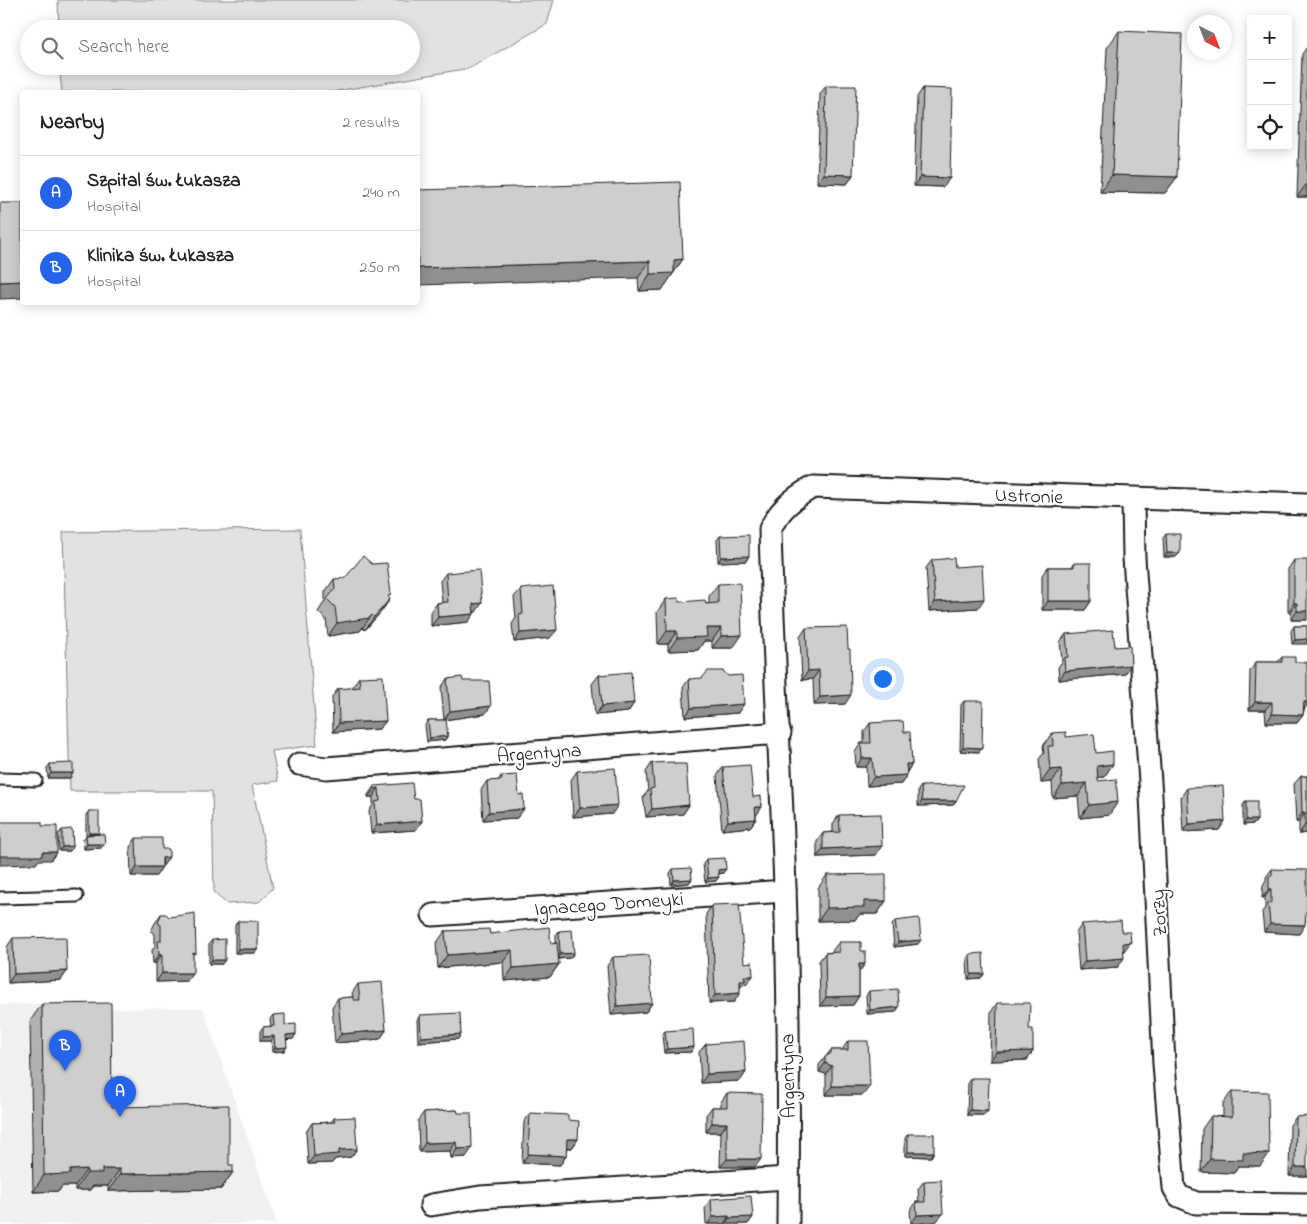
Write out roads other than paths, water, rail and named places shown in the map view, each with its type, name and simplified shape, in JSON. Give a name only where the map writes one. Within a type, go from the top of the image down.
[{"type":"street","name":"Ustronie","points":[[770,529],[778,515],[793,498],[812,487],[1133,500],[1307,504]]},
{"type":"street","name":"Zorzy","points":[[1133,500],[1134,558],[1151,796],[1164,1064],[1174,1188],[1179,1196],[1196,1203],[1307,1204]]},
{"type":"street","name":"Argentyna","points":[[770,529],[774,660],[780,733],[786,890],[788,1224]]},
{"type":"street","name":"Argentyna","points":[[299,764],[326,768],[780,733]]},
{"type":"street","name":"Ignacego Domeyki","points":[[434,915],[786,890]]},
{"type":"street","points":[[431,1205],[480,1197],[788,1178]]},
{"type":"lane","points":[[0,780],[36,780]]},
{"type":"lane","points":[[0,898],[77,896]]},
{"type":"place","name":"Klinika św. Łukasza","points":[[65,1071]]},
{"type":"place","name":"Szpital św. Łukasza","points":[[120,1117]]}]
